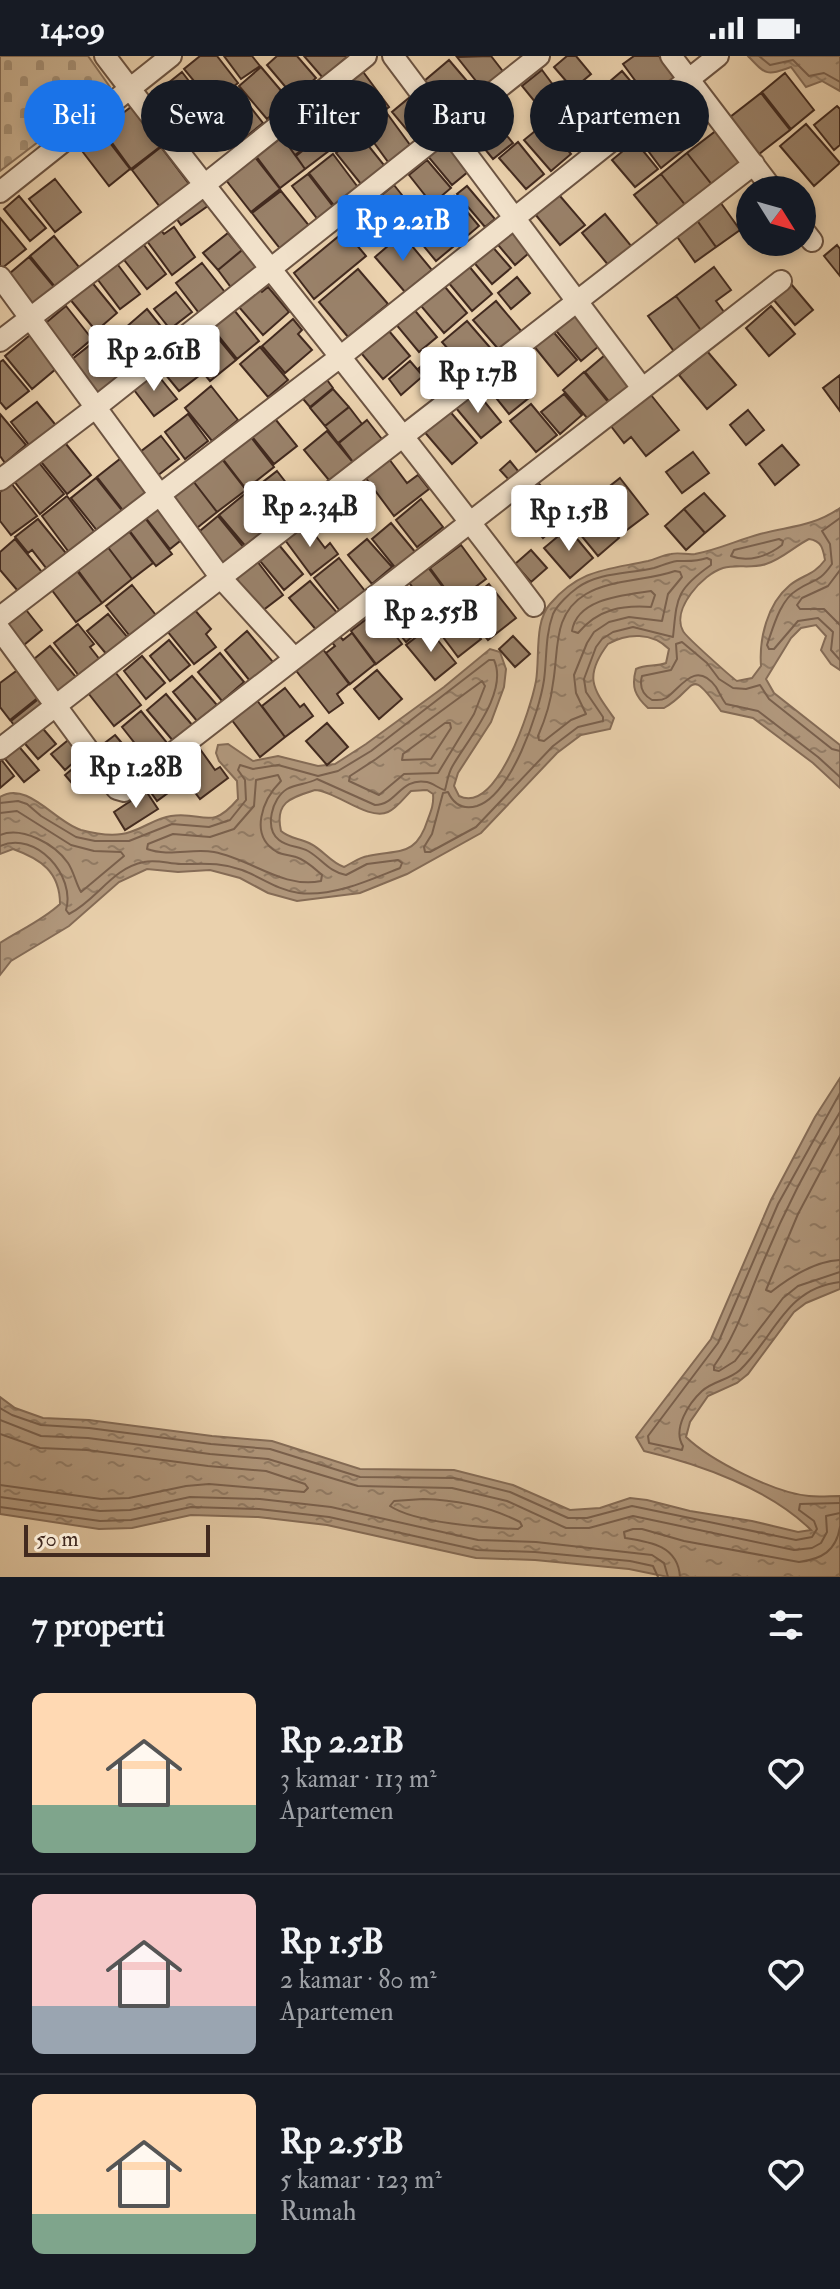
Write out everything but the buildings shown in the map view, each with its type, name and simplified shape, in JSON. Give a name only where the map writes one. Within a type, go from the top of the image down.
[{"type":"street","points":[[105,56],[203,186],[471,522],[534,606]]},
{"type":"street","points":[[0,192],[171,56]]},
{"type":"street","points":[[0,341],[203,186],[366,56]]},
{"type":"street","points":[[393,56],[411,80]]},
{"type":"street","points":[[508,80],[539,56]]},
{"type":"street","points":[[671,56],[763,176]]},
{"type":"street","points":[[0,617],[340,357],[513,216],[718,56]]},
{"type":"street","points":[[0,480],[415,152]]},
{"type":"street","points":[[466,152],[642,388]]},
{"type":"street","points":[[0,749],[754,164]]},
{"type":"street","points":[[0,277],[221,578],[294,658]]},
{"type":"street","points":[[0,630],[117,789],[124,791],[781,281]]},
{"type":"green space","points":[[0,56],[88,56],[105,80],[24,80],[25,152],[0,171]]},
{"type":"water","points":[[748,56],[840,56],[840,91],[822,81],[806,87],[791,67],[767,72]]},
{"type":"water","points":[[840,508],[840,670],[821,650],[826,636],[816,625],[801,628],[791,638],[766,679],[774,693],[840,745],[840,788],[813,763],[753,718],[721,711],[697,684],[664,708],[648,708],[635,691],[636,669],[666,663],[669,649],[647,637],[631,636],[608,644],[595,665],[596,691],[614,718],[610,729],[581,735],[557,753],[481,833],[407,874],[360,893],[297,901],[268,893],[240,878],[210,870],[178,872],[147,869],[119,882],[69,926],[11,961],[0,975],[0,943],[60,904],[57,883],[40,862],[13,849],[0,854],[0,797],[10,793],[20,794],[41,804],[71,826],[106,834],[130,832],[171,816],[213,818],[238,799],[237,781],[219,761],[216,753],[218,745],[228,744],[253,761],[278,756],[318,766],[335,764],[444,687],[490,649],[500,652],[506,669],[504,687],[491,722],[458,773],[454,786],[459,796],[473,798],[486,790],[510,756],[536,681],[542,620],[545,611],[561,592],[583,577],[606,569],[677,553],[703,552],[830,514]],"holes":[[[809,539],[819,544],[825,560],[790,585],[775,602],[763,634],[761,666],[752,678],[737,681],[683,631],[680,622],[685,603],[698,585],[715,572],[728,567],[766,564]],[[315,790],[380,814],[394,808],[411,791],[427,790],[433,794],[433,801],[423,831],[412,846],[365,857],[344,867],[311,844],[281,831],[280,813],[287,802]]]},
{"type":"water","points":[[840,1078],[840,1289],[806,1303],[794,1312],[748,1374],[737,1383],[708,1396],[690,1422],[686,1437],[711,1456],[779,1489],[795,1494],[840,1496],[840,1577],[668,1577],[629,1569],[476,1558],[327,1525],[258,1517],[191,1515],[132,1528],[99,1529],[0,1514],[0,1397],[15,1408],[43,1418],[89,1420],[272,1441],[360,1469],[454,1470],[513,1485],[570,1510],[600,1508],[630,1498],[798,1532],[811,1530],[755,1490],[688,1463],[644,1451],[636,1437],[711,1339],[771,1200],[815,1117]]}]
